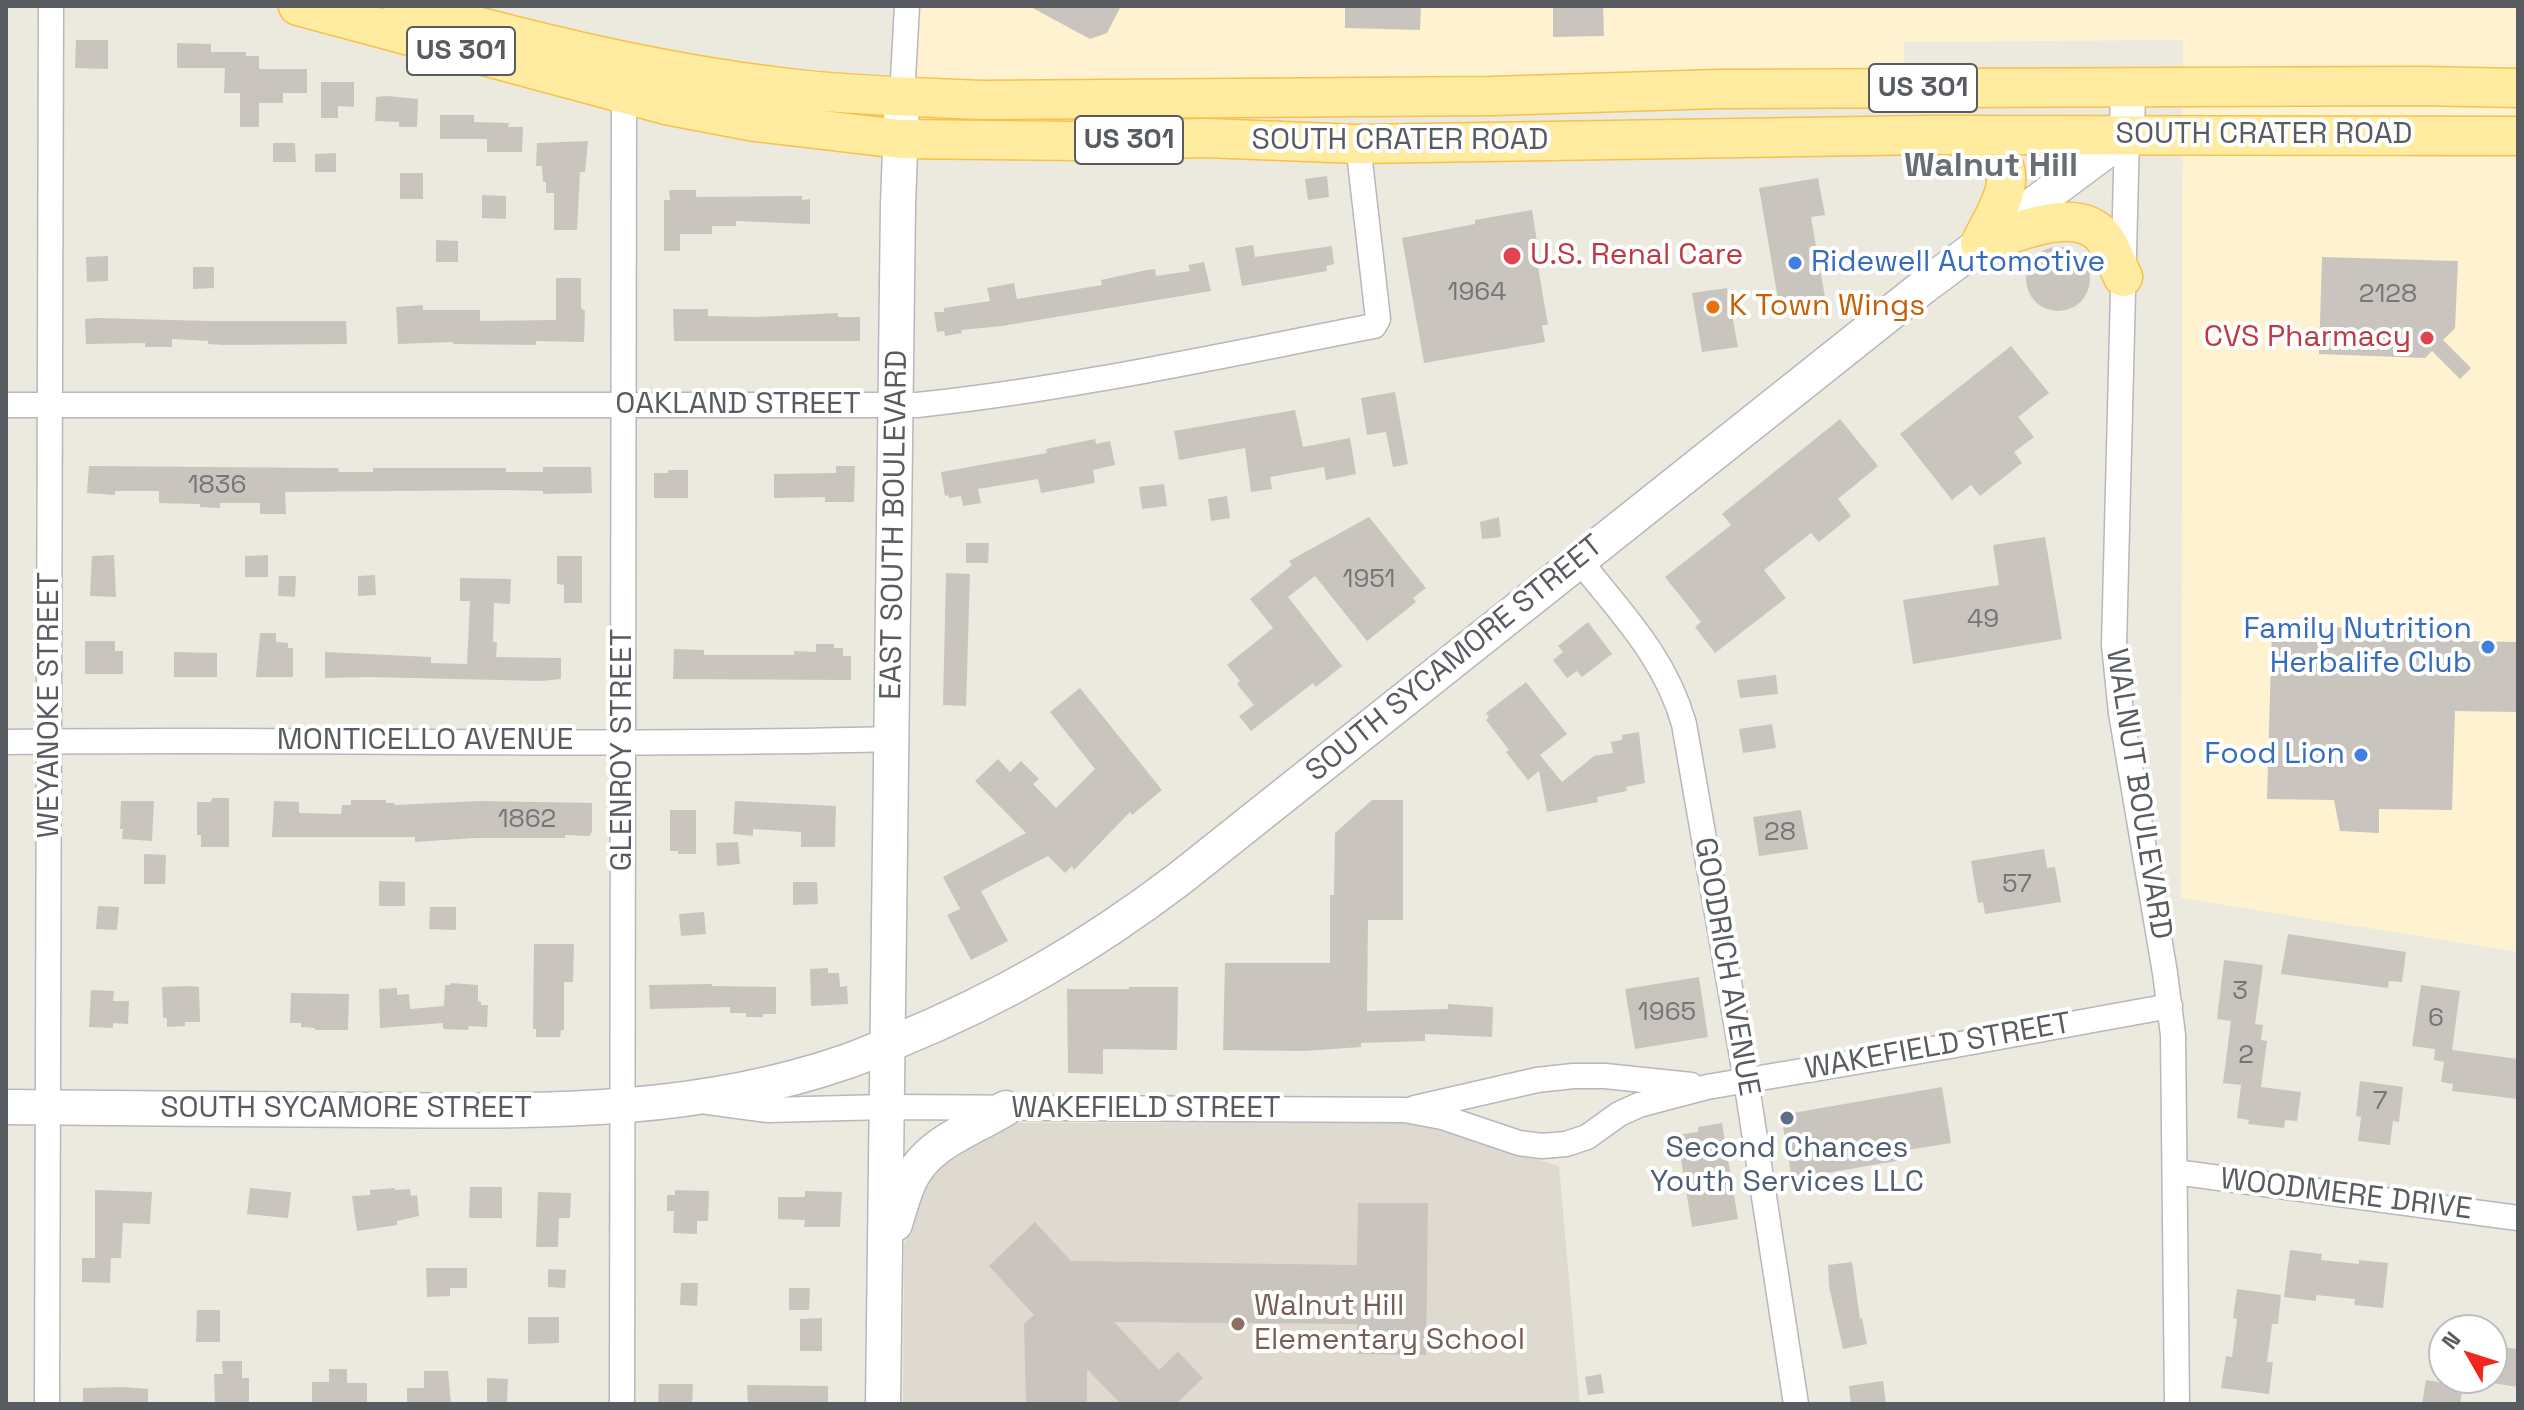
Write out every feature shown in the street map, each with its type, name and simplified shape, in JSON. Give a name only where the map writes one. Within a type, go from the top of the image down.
[{"type":"main road","name":"SOUTH CRATER ROAD","points":[[298,6],[624,78],[682,73],[790,88],[983,100],[1492,96],[1718,89],[2518,88]]},
{"type":"main road","name":"SOUTH CRATER ROAD","points":[[402,6],[538,44],[624,78],[755,122],[900,139],[1080,141],[1206,138],[1358,144],[1536,143],[1648,137],[2518,136]]},
{"type":"main road","points":[[2127,135],[2128,89]]},
{"type":"main road","name":"EAST SOUTH BOULEVARD","points":[[883,1404],[902,97]]},
{"type":"main road","points":[[1961,135],[1993,151],[2005,167],[2007,178],[1980,244]]},
{"type":"main road","name":"SOUTH SYCAMORE STREET","points":[[6,1107],[542,1111],[622,1107],[686,1099],[767,1083],[845,1062],[1010,989],[1076,953],[1135,912],[1980,244],[2127,135]]},
{"type":"main road","points":[[1980,244],[2060,221],[2075,221],[2087,224],[2106,240],[2123,277]]},
{"type":"main road","points":[[886,1251],[908,1183],[916,1169],[932,1150],[946,1140],[1006,1108]]},
{"type":"street","name":"WEYANOKE STREET","points":[[47,1404],[51,6]]},
{"type":"street","name":"EAST SOUTH BOULEVARD","points":[[902,97],[907,6]]},
{"type":"street","name":"GLENROY STREET","points":[[622,1404],[624,78]]},
{"type":"street","name":"WALNUT BOULEVARD","points":[[2127,135],[2114,645],[2121,713],[2173,1035],[2177,1404]]},
{"type":"street","name":"OAKLAND STREET","points":[[6,405],[896,405],[991,397],[1374,326],[1378,319],[1358,144]]},
{"type":"street","name":"GOODRICH AVENUE","points":[[1579,560],[1652,650],[1677,700],[1684,724],[1746,1080],[1796,1404]]},
{"type":"street","name":"MONTICELLO AVENUE","points":[[6,742],[767,742],[892,739]]},
{"type":"street","name":"WAKEFIELD STREET","points":[[886,1107],[1405,1110],[1442,1117],[1519,1143],[1542,1146],[1566,1144],[1587,1137],[1619,1114],[1639,1105],[1707,1087],[2170,1006]]},
{"type":"street","name":"WAKEFIELD STREET","points":[[1405,1110],[1537,1080],[1573,1076],[1605,1076],[1707,1087]]},
{"type":"street","name":"SOUTH SYCAMORE STREET","points":[[686,1099],[768,1110],[886,1107]]},
{"type":"street","name":"WOODMERE DRIVE","points":[[2175,1172],[2518,1218]]},
{"type":"shaded area","points":[[909,6],[2518,6],[2518,952],[2181,898],[2183,40],[1904,42],[1903,88],[902,97]]},
{"type":"shaded area","name":"Walnut Hill Elementary School","points":[[1412,1122],[1559,1166],[1580,1404],[903,1404],[904,1244],[928,1179],[954,1148],[1005,1123]]},
{"type":"building","points":[[1029,6],[1121,6],[1107,33],[1090,39]]},
{"type":"building","points":[[1345,6],[1421,6],[1420,30],[1345,28]]},
{"type":"building","points":[[1553,6],[1603,6],[1604,36],[1553,37]]},
{"type":"building","points":[[76,40],[108,40],[108,69],[75,68]]},
{"type":"building","points":[[177,43],[211,44],[211,52],[246,52],[246,56],[259,56],[259,69],[307,69],[307,93],[283,93],[283,103],[259,103],[259,127],[240,127],[240,93],[224,93],[225,68],[177,68]]},
{"type":"building","points":[[321,82],[354,82],[354,107],[338,106],[338,118],[321,118]]},
{"type":"building","points":[[376,97],[418,99],[417,127],[399,127],[399,122],[375,121]]},
{"type":"building","points":[[440,115],[474,115],[474,122],[509,123],[508,127],[523,127],[522,152],[487,152],[487,139],[440,139]]},
{"type":"building","points":[[588,141],[585,172],[580,172],[577,230],[554,230],[554,193],[546,193],[542,166],[536,166],[537,143]]},
{"type":"building","points":[[273,143],[295,143],[296,162],[273,162]]},
{"type":"building","points":[[336,153],[336,172],[315,172],[315,154]]},
{"type":"building","points":[[400,173],[423,173],[423,199],[400,199]]},
{"type":"building","points":[[1327,176],[1329,197],[1308,200],[1305,179]]},
{"type":"building","name":"Ridewell Automotive","points":[[1818,178],[1825,215],[1811,217],[1827,309],[1781,317],[1759,188]]},
{"type":"building","points":[[669,190],[696,190],[696,197],[802,196],[802,200],[810,199],[810,224],[736,221],[736,226],[712,226],[712,234],[680,234],[680,251],[664,251],[664,200],[670,200]]},
{"type":"building","points":[[482,195],[506,196],[506,219],[482,218]]},
{"type":"building","points":[[1532,210],[1548,325],[1542,325],[1545,342],[1424,363],[1402,238]]},
{"type":"building","points":[[436,240],[458,241],[458,262],[436,262]]},
{"type":"building","points":[[1253,245],[1255,257],[1332,246],[1334,264],[1326,266],[1327,271],[1242,286],[1235,248]]},
{"type":"building","points":[[2058,247],[2076,253],[2084,261],[2090,279],[2084,297],[2076,305],[2058,311],[2040,305],[2032,297],[2026,279],[2032,261],[2040,253]]},
{"type":"building","points":[[108,256],[108,281],[87,282],[86,257]]},
{"type":"building","name":"CVS Pharmacy","points":[[2322,257],[2458,261],[2455,328],[2443,340],[2471,368],[2460,379],[2432,351],[2425,358],[2319,354]]},
{"type":"building","points":[[1204,262],[1211,291],[961,330],[962,333],[945,336],[944,331],[937,332],[934,312],[990,301],[987,288],[1014,283],[1017,299],[1102,285],[1101,280],[1147,270],[1155,269],[1156,276],[1190,271],[1188,265]]},
{"type":"building","points":[[193,267],[214,267],[214,288],[193,289]]},
{"type":"building","points":[[556,278],[581,278],[581,308],[585,311],[584,342],[536,341],[536,345],[398,344],[396,307],[423,305],[423,310],[480,310],[480,321],[556,320]]},
{"type":"building","name":"K Town Wings","points":[[1727,288],[1738,347],[1702,352],[1692,293]]},
{"type":"building","points":[[673,309],[708,309],[708,316],[838,313],[838,317],[860,317],[860,341],[674,341]]},
{"type":"building","points":[[85,319],[346,321],[347,344],[224,345],[172,339],[172,347],[145,347],[145,343],[86,344]]},
{"type":"building","points":[[2011,346],[2049,393],[2018,417],[2034,437],[2014,452],[2022,463],[1980,496],[1971,485],[1952,500],[1900,434]]},
{"type":"building","points":[[1395,392],[1408,464],[1393,467],[1386,432],[1367,435],[1361,398]]},
{"type":"building","points":[[1295,410],[1303,447],[1350,438],[1356,474],[1326,480],[1324,467],[1270,477],[1272,489],[1251,492],[1245,448],[1179,460],[1174,431]]},
{"type":"building","points":[[1840,419],[1878,466],[1838,499],[1851,516],[1819,542],[1811,533],[1764,570],[1786,598],[1715,653],[1695,627],[1701,622],[1665,577],[1731,525],[1722,514]]},
{"type":"building","points":[[1095,439],[1096,444],[1110,441],[1115,465],[1093,470],[1095,483],[1041,493],[1038,479],[978,489],[981,503],[963,506],[961,496],[945,496],[941,472],[1047,453],[1046,449]]},
{"type":"building","points":[[89,466],[338,468],[339,472],[373,472],[373,468],[506,468],[506,472],[543,472],[543,467],[591,467],[592,493],[543,494],[543,491],[506,490],[285,492],[286,514],[260,514],[260,503],[220,503],[220,508],[200,507],[200,504],[159,503],[159,491],[115,491],[115,495],[87,493]]},
{"type":"building","points":[[836,466],[855,466],[854,502],[825,502],[825,497],[774,498],[774,474],[836,473]]},
{"type":"building","points":[[668,470],[688,470],[688,498],[654,498],[654,473],[668,473]]},
{"type":"building","points":[[1164,484],[1167,506],[1142,509],[1139,487]]},
{"type":"building","points":[[1227,496],[1230,518],[1211,521],[1208,499]]},
{"type":"building","points":[[1369,517],[1426,588],[1413,598],[1416,602],[1367,641],[1315,576],[1288,597],[1342,666],[1316,687],[1313,683],[1251,731],[1239,716],[1254,705],[1227,665],[1273,628],[1250,599],[1292,565],[1289,561]]},
{"type":"building","points":[[1499,517],[1501,537],[1482,539],[1480,522]]},
{"type":"building","points":[[2045,537],[2062,639],[1913,664],[1903,600],[1999,585],[1993,545]]},
{"type":"building","points":[[966,543],[989,543],[988,563],[966,563]]},
{"type":"building","points":[[114,555],[116,597],[90,596],[92,556]]},
{"type":"building","points":[[268,555],[268,577],[245,577],[245,556]]},
{"type":"building","points":[[557,556],[582,556],[582,603],[564,603],[564,585],[557,584]]},
{"type":"building","points":[[946,573],[970,574],[966,706],[943,705]]},
{"type":"building","points":[[375,575],[376,595],[358,596],[358,576]]},
{"type":"building","points":[[279,576],[296,576],[295,597],[278,596]]},
{"type":"building","points":[[460,578],[511,579],[510,604],[494,603],[493,642],[497,642],[496,657],[561,658],[561,679],[325,678],[325,652],[431,657],[431,663],[467,664],[470,601],[460,601]]},
{"type":"building","points":[[1588,622],[1612,654],[1582,677],[1577,671],[1567,678],[1553,660],[1563,652],[1558,646]]},
{"type":"building","name":"Food Lion","points":[[2272,626],[2457,630],[2457,641],[2518,642],[2518,712],[2455,711],[2452,810],[2379,809],[2379,833],[2340,831],[2334,800],[2267,799]]},
{"type":"building","points":[[260,633],[276,633],[276,642],[288,643],[288,648],[293,648],[293,677],[256,677]]},
{"type":"building","points":[[85,641],[115,641],[115,651],[123,651],[123,674],[85,674]]},
{"type":"building","points":[[816,644],[834,644],[834,648],[843,648],[843,656],[851,656],[851,680],[673,679],[674,649],[704,650],[704,655],[794,655],[794,651],[816,652]]},
{"type":"building","points":[[174,652],[217,653],[217,677],[174,677]]},
{"type":"building","points":[[1776,675],[1778,694],[1740,698],[1737,680]]},
{"type":"building","points":[[1526,682],[1567,734],[1540,755],[1562,782],[1594,756],[1613,753],[1611,742],[1622,740],[1622,735],[1639,732],[1645,783],[1626,787],[1627,791],[1597,797],[1598,802],[1547,812],[1539,771],[1528,780],[1486,720],[1489,717],[1486,713]]},
{"type":"building","points":[[1080,688],[1162,790],[1132,815],[1130,812],[1074,870],[1072,866],[1065,873],[1048,856],[981,891],[1008,941],[971,960],[947,915],[960,909],[943,877],[1026,833],[975,781],[998,759],[1010,772],[1021,761],[1039,779],[1033,784],[1056,808],[1095,769],[1050,712]]},
{"type":"building","points":[[1772,724],[1776,748],[1743,753],[1739,729]]},
{"type":"building","points":[[212,798],[229,798],[229,847],[201,847],[201,835],[197,835],[197,802],[211,802]]},
{"type":"building","points":[[351,800],[386,800],[386,803],[394,805],[479,801],[592,803],[592,831],[590,836],[565,835],[565,838],[415,842],[415,837],[272,837],[274,801],[299,802],[299,813],[341,814],[342,805],[351,805]]},
{"type":"building","points":[[1372,800],[1403,800],[1403,920],[1368,920],[1367,1011],[1448,1009],[1448,1004],[1493,1007],[1492,1037],[1425,1034],[1425,1041],[1361,1043],[1361,1047],[1304,1051],[1223,1050],[1225,963],[1330,963],[1330,895],[1334,895],[1335,833]]},
{"type":"building","points":[[121,801],[154,801],[152,841],[122,839]]},
{"type":"building","points":[[735,801],[836,806],[835,847],[801,847],[801,832],[753,829],[753,836],[733,834]]},
{"type":"building","points":[[670,810],[696,810],[696,854],[670,851]]},
{"type":"building","points":[[1801,810],[1808,849],[1759,856],[1753,817]]},
{"type":"building","points":[[738,842],[740,864],[717,866],[716,843]]},
{"type":"building","points":[[2044,849],[2047,868],[2055,867],[2061,902],[1985,914],[1983,902],[1978,903],[1971,861]]},
{"type":"building","points":[[144,854],[166,855],[165,884],[144,884]]},
{"type":"building","points":[[379,881],[405,882],[405,906],[379,906]]},
{"type":"building","points":[[793,882],[817,882],[818,904],[793,905]]},
{"type":"building","points":[[98,906],[119,907],[117,930],[96,929]]},
{"type":"building","points":[[430,907],[456,907],[456,930],[429,929]]},
{"type":"building","points":[[704,912],[706,934],[681,936],[679,914]]},
{"type":"building","points":[[2288,934],[2406,952],[2402,982],[2389,981],[2388,988],[2281,974]]},
{"type":"building","points":[[534,944],[574,944],[573,982],[564,982],[564,1030],[561,1030],[560,1037],[536,1037],[536,1029],[533,1029]]},
{"type":"building","points":[[2224,960],[2263,965],[2255,1024],[2263,1025],[2261,1040],[2267,1041],[2261,1087],[2301,1092],[2297,1121],[2285,1120],[2284,1128],[2248,1124],[2249,1120],[2237,1118],[2241,1085],[2223,1083],[2231,1021],[2217,1019]]},
{"type":"building","points":[[828,968],[828,973],[839,973],[840,987],[847,986],[848,1004],[811,1006],[810,969]]},
{"type":"building","points":[[1699,977],[1708,1037],[1635,1049],[1625,989]]},
{"type":"building","points":[[445,985],[478,985],[478,1001],[481,1005],[488,1005],[487,1027],[443,1029],[443,1023],[380,1028],[379,989],[397,988],[397,995],[409,994],[410,1009],[444,1006]]},
{"type":"building","points":[[649,985],[776,987],[776,1014],[746,1017],[746,1013],[730,1013],[730,1007],[650,1009]]},
{"type":"building","points":[[2421,985],[2460,991],[2452,1050],[2518,1059],[2518,1099],[2452,1091],[2453,1084],[2441,1082],[2444,1062],[2434,1060],[2435,1049],[2412,1046]]},
{"type":"building","points":[[162,987],[199,987],[200,1022],[167,1027],[167,1018],[163,1018]]},
{"type":"building","points":[[1178,987],[1177,1050],[1103,1049],[1103,1074],[1068,1073],[1067,989]]},
{"type":"building","points":[[91,990],[114,991],[113,1001],[129,1001],[128,1024],[113,1023],[113,1028],[89,1027]]},
{"type":"building","points":[[291,993],[349,994],[348,1030],[315,1030],[301,1027],[301,1023],[290,1023]]},
{"type":"building","points":[[2360,1081],[2403,1087],[2399,1122],[2393,1121],[2390,1145],[2358,1141],[2361,1117],[2356,1116]]},
{"type":"building","points":[[1942,1087],[1951,1143],[1901,1151],[1902,1160],[1792,1179],[1781,1115]]},
{"type":"building","points":[[1722,1123],[1738,1219],[1692,1227],[1677,1135],[1698,1132],[1698,1127]]},
{"type":"building","points":[[470,1187],[502,1187],[502,1218],[469,1218]]},
{"type":"building","points":[[250,1188],[291,1192],[288,1218],[247,1214]]},
{"type":"building","points":[[410,1189],[411,1196],[417,1195],[419,1216],[397,1221],[397,1225],[357,1231],[352,1196],[370,1195],[370,1190]]},
{"type":"building","points":[[95,1190],[152,1192],[150,1224],[123,1223],[121,1258],[111,1258],[110,1283],[82,1282],[82,1258],[95,1258]]},
{"type":"building","points":[[675,1190],[709,1191],[708,1221],[697,1221],[697,1234],[673,1233],[674,1211],[667,1211],[667,1195],[675,1195]]},
{"type":"building","points":[[805,1191],[842,1192],[840,1227],[804,1227],[805,1220],[778,1219],[778,1197],[805,1197]]},
{"type":"building","points":[[538,1192],[571,1193],[570,1218],[559,1218],[558,1247],[536,1247]]},
{"type":"building","points":[[1358,1203],[1428,1203],[1426,1355],[1357,1354],[1357,1324],[1114,1322],[1159,1370],[1178,1352],[1203,1378],[1176,1404],[1121,1404],[1087,1369],[1087,1404],[1026,1404],[1024,1324],[1034,1315],[989,1266],[1035,1222],[1071,1261],[1357,1265]]},
{"type":"building","points":[[2290,1250],[2322,1254],[2321,1260],[2388,1263],[2383,1308],[2354,1305],[2355,1299],[2316,1295],[2316,1301],[2284,1297]]},
{"type":"building","points":[[1852,1262],[1867,1344],[1843,1349],[1829,1286],[1828,1265]]},
{"type":"building","points":[[426,1268],[467,1268],[467,1288],[450,1288],[450,1296],[427,1297]]},
{"type":"building","points":[[548,1269],[566,1270],[565,1288],[548,1287]]},
{"type":"building","points":[[681,1283],[698,1283],[697,1306],[680,1305]]},
{"type":"building","points":[[789,1288],[810,1288],[809,1310],[789,1310]]},
{"type":"building","points":[[2237,1289],[2281,1295],[2278,1324],[2272,1324],[2267,1362],[2273,1362],[2269,1394],[2221,1388],[2226,1356],[2232,1357]]},
{"type":"building","points":[[197,1310],[220,1310],[220,1342],[196,1342]]},
{"type":"building","points":[[528,1317],[559,1317],[559,1343],[528,1344]]},
{"type":"building","points":[[822,1318],[822,1351],[800,1351],[800,1319]]},
{"type":"building","points":[[2508,1348],[2518,1349],[2518,1387],[2508,1385]]},
{"type":"building","points":[[222,1361],[242,1361],[242,1378],[249,1378],[249,1404],[215,1404],[214,1374],[223,1374]]},
{"type":"building","points":[[329,1369],[347,1369],[347,1383],[367,1383],[367,1404],[312,1404],[312,1382],[329,1382]]},
{"type":"building","points":[[424,1371],[448,1371],[451,1404],[407,1404],[407,1388],[424,1388]]},
{"type":"building","points":[[1601,1374],[1604,1393],[1588,1395],[1585,1377]]},
{"type":"building","points":[[487,1378],[508,1379],[507,1404],[487,1404]]},
{"type":"building","points":[[2426,1380],[2428,1394],[2462,1394],[2460,1404],[2422,1404]]},
{"type":"building","points":[[1883,1381],[1886,1404],[1851,1404],[1849,1386]]},
{"type":"building","points":[[659,1384],[693,1384],[692,1404],[658,1404]]},
{"type":"building","points":[[747,1385],[828,1386],[828,1404],[748,1404]]},
{"type":"building","points":[[83,1388],[148,1389],[148,1404],[83,1404]]},
{"type":"place","name":"U.S. Renal Care","points":[[1512,256]]},
{"type":"place","name":"Ridewell Automotive","points":[[1795,263]]},
{"type":"place","name":"K Town Wings","points":[[1713,307]]},
{"type":"place","name":"CVS Pharmacy","points":[[2427,338]]},
{"type":"place","name":"Family Nutrition Herbalife Club","points":[[2488,647]]},
{"type":"place","name":"Food Lion","points":[[2361,755]]},
{"type":"place","name":"Second Chances Youth Services LLC","points":[[1787,1118]]},
{"type":"place","name":"Walnut Hill Elementary School","points":[[1238,1324]]},
{"type":"district","name":"Walnut Hill","points":[[1991,167]]}]
